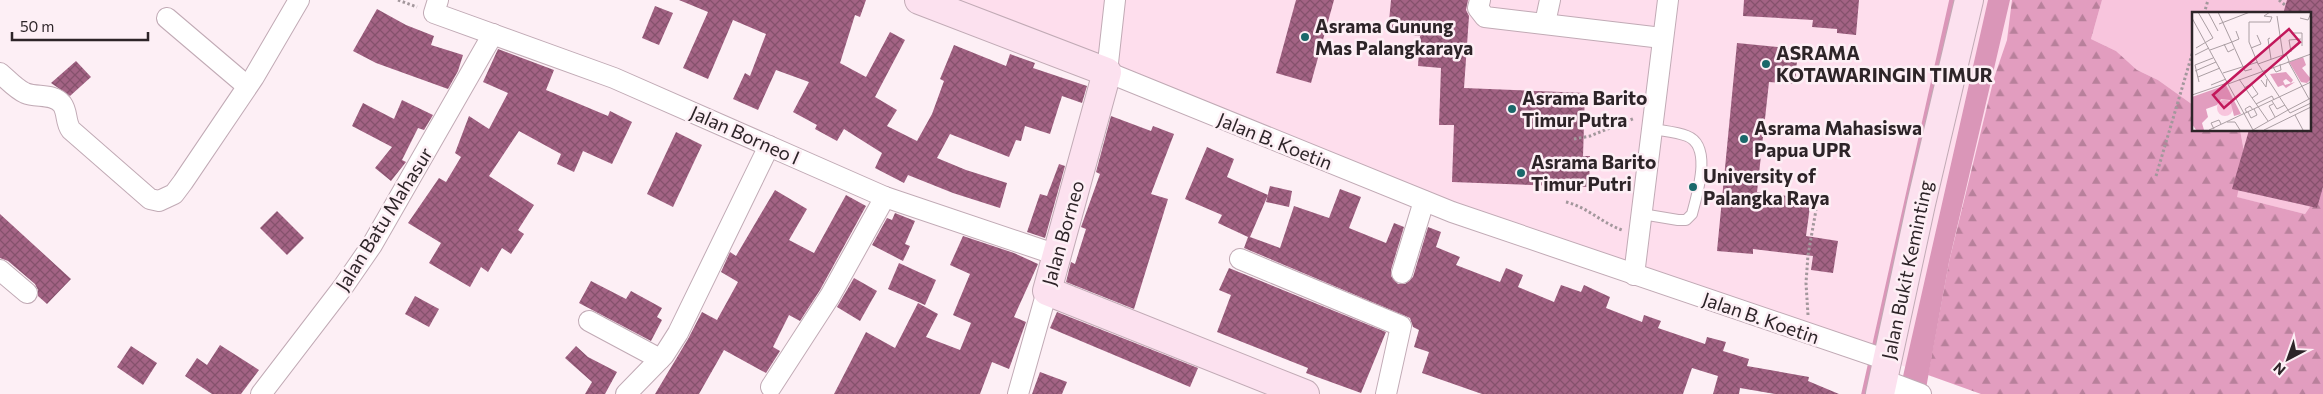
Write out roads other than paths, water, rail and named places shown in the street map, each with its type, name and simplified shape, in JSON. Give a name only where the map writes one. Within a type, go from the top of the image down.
[{"type":"street","points":[[0,73],[24,93],[47,96],[61,102],[66,112],[67,125],[71,130],[150,199],[158,201],[174,194],[183,182],[247,86],[299,0]]},
{"type":"street","name":"Jalan B. Koetin","points":[[919,0],[1107,72],[1424,201],[1806,333],[1888,380],[1921,394]]},
{"type":"street","points":[[1107,72],[1115,0]]},
{"type":"street","points":[[1480,0],[1478,8],[1485,17],[1662,38]]},
{"type":"street","points":[[1545,23],[1550,0]]},
{"type":"street","points":[[1634,275],[1668,0]]},
{"type":"street","name":"Jalan Bukit Keminting","points":[[1888,380],[1920,204],[1969,0]]},
{"type":"street","name":"Jalan Borneo I","points":[[436,6],[493,34],[614,78],[885,197],[1057,256]]},
{"type":"street","points":[[167,18],[247,86]]},
{"type":"street","name":"Jalan Batu Mahasur","points":[[262,394],[343,287],[372,245],[493,34]]},
{"type":"street","name":"Jalan Borneo","points":[[1018,394],[1107,72]]},
{"type":"street","points":[[626,394],[660,359],[678,333],[769,146]]},
{"type":"street","points":[[771,388],[830,296],[885,197]]},
{"type":"street","points":[[1402,273],[1424,201]]},
{"type":"street","points":[[1240,259],[1401,326],[1386,394]]},
{"type":"street","points":[[0,270],[27,293]]},
{"type":"street","points":[[1047,291],[1305,394]]},
{"type":"street","points":[[589,321],[660,359]]},
{"type":"lane","points":[[1641,223],[1686,220],[1692,214],[1703,156],[1699,145],[1688,136],[1654,121]]},
{"type":"waterway","points":[[1864,394],[1952,0]]},
{"type":"place","name":"Asrama Gunung Mas Palangkaraya","points":[[1305,37]]},
{"type":"place","name":"ASRAMA KOTAWARINGIN TIMUR","points":[[1766,64]]},
{"type":"place","name":"Asrama Barito Timur Putra","points":[[1512,109]]},
{"type":"place","name":"Asrama Mahasiswa Papua UPR","points":[[1744,139]]},
{"type":"place","name":"Asrama Barito Timur Putri","points":[[1521,173]]},
{"type":"place","name":"University of Palangka Raya","points":[[1693,187]]}]
